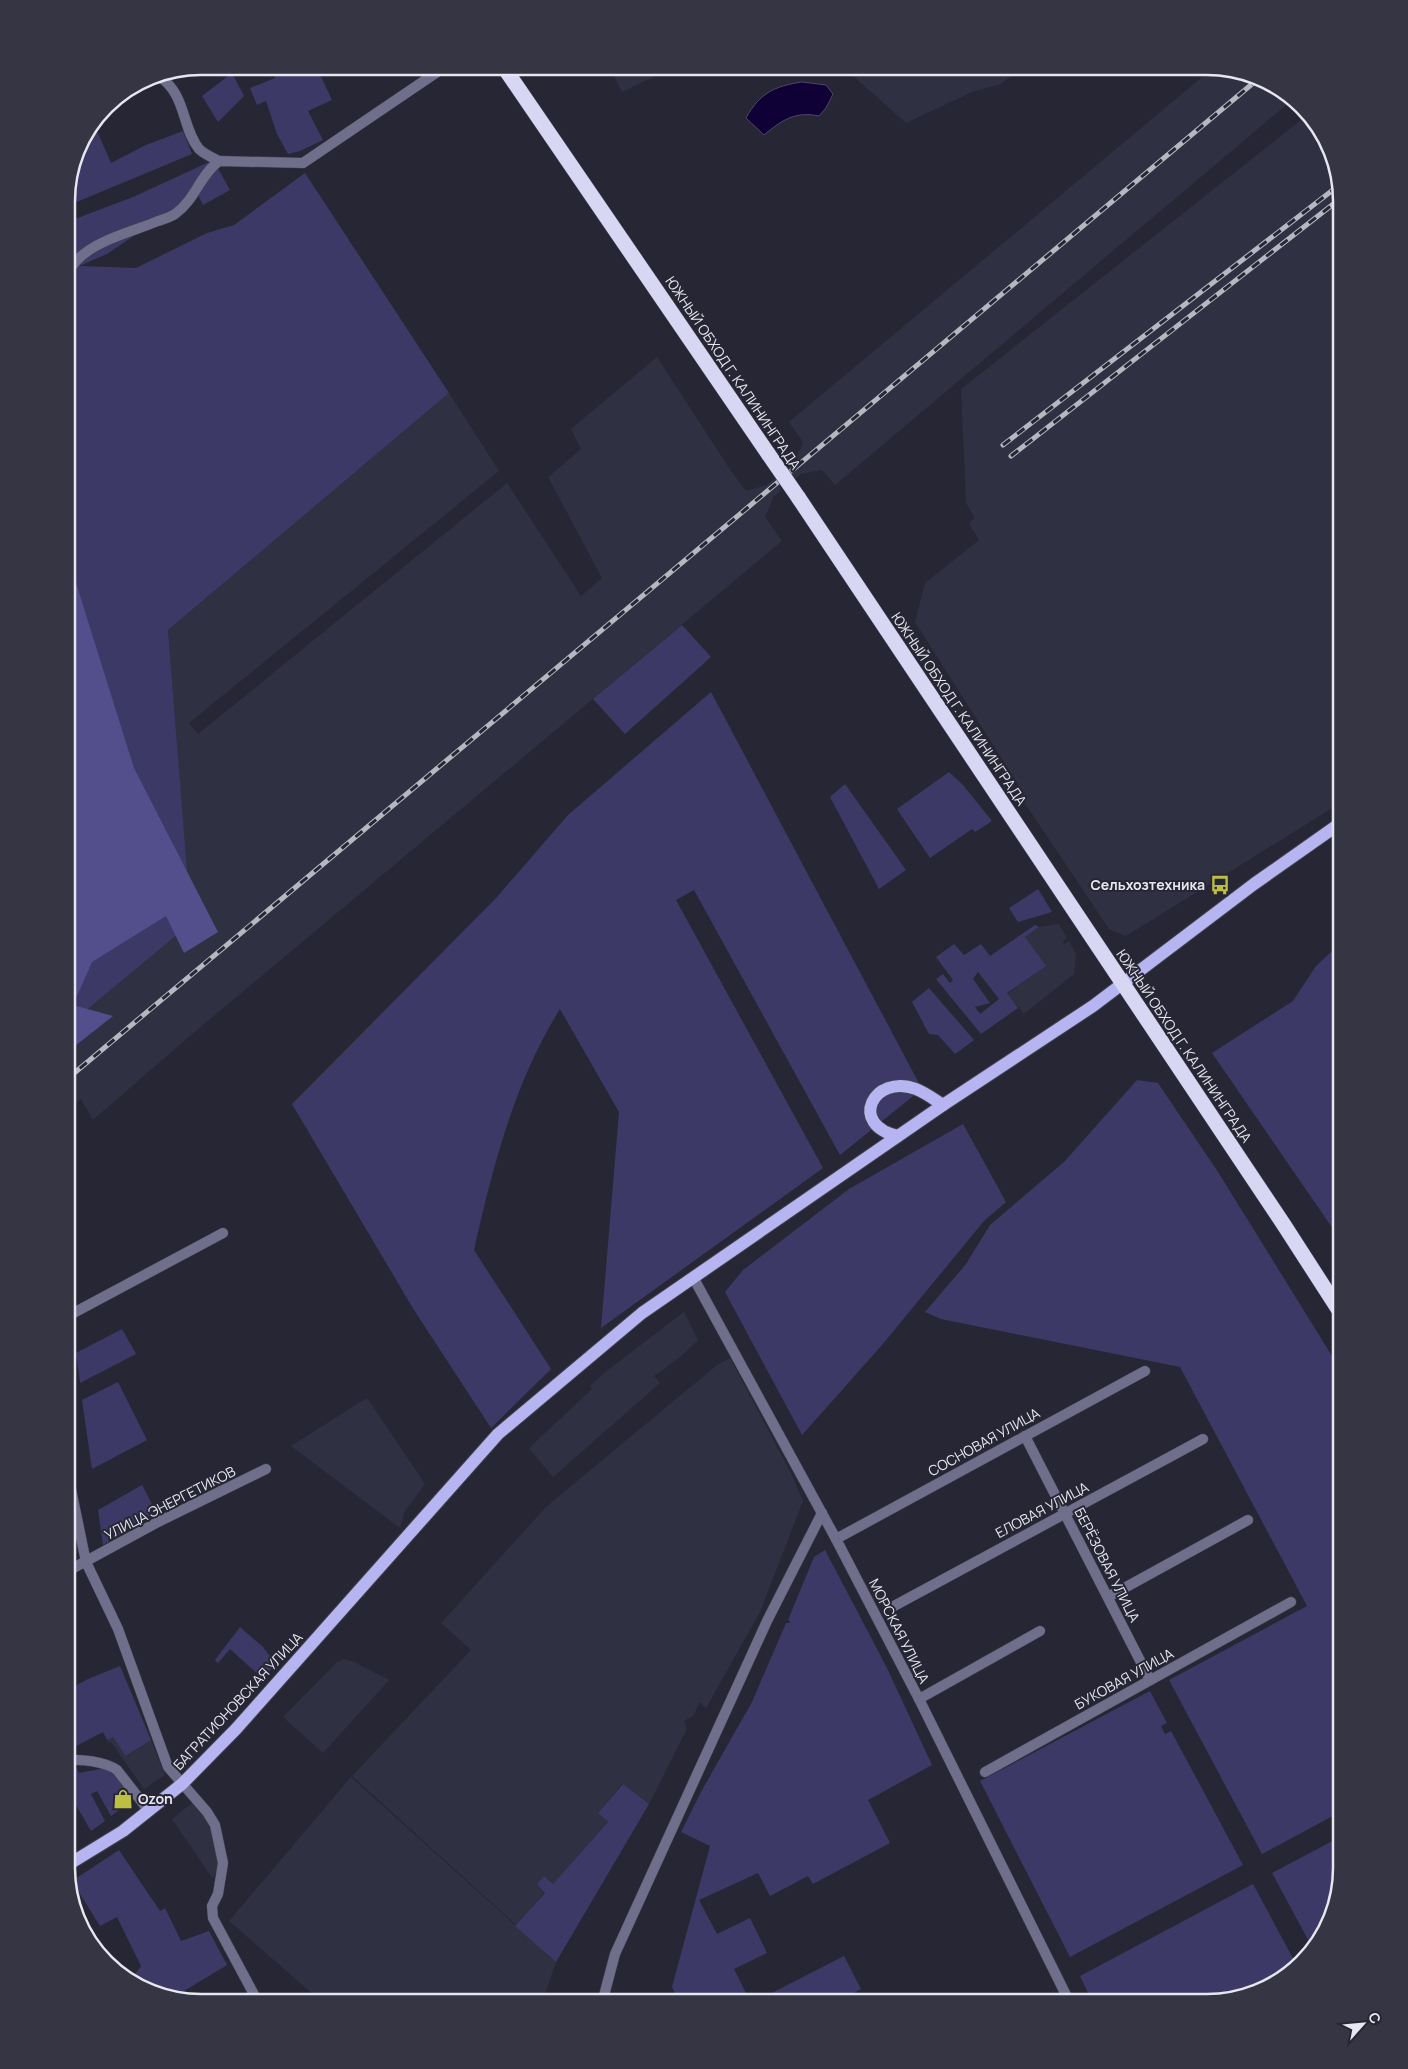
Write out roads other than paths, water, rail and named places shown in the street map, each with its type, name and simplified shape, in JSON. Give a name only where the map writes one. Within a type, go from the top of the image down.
[{"type":"highway","name":"ЮЖНЫЙ ОБХОД Г. КАЛИНИНГРАДА","points":[[509,75],[798,497],[1333,1301]]},
{"type":"highway","name":"ЮЖНЫЙ ОБХОД Г. КАЛИНИНГРАДА","points":[[515,75],[543,125]]},
{"type":"main road","name":"БАГРАТИОНОВСКАЯ УЛИЦА","points":[[75,1860],[123,1831],[182,1784],[236,1730],[498,1434],[642,1314],[944,1104],[1092,1006],[1254,884],[1333,828]]},
{"type":"main road","points":[[898,1136],[878,1129],[872,1119],[870,1107],[878,1092],[887,1088],[901,1086],[916,1089],[944,1104]]},
{"type":"street","points":[[163,81],[175,93],[200,150],[219,161],[303,163],[433,75]]},
{"type":"street","points":[[75,262],[86,252],[113,238],[175,214],[191,200],[210,168],[219,161]]},
{"type":"street","points":[[75,1312],[223,1233]]},
{"type":"street","name":"МОРСКАЯ УЛИЦА","points":[[693,1277],[836,1538],[919,1699],[1066,1994]]},
{"type":"street","name":"СОСНОВАЯ УЛИЦА","points":[[836,1538],[1145,1371]]},
{"type":"street","name":"БЕРЁЗОВАЯ УЛИЦА","points":[[1025,1436],[1150,1680]]},
{"type":"street","name":"ЕЛОВАЯ УЛИЦА","points":[[894,1606],[1203,1439]]},
{"type":"street","name":"УЛИЦА ЭНЕРГЕТИКОВ","points":[[75,1568],[156,1523],[266,1469]]},
{"type":"street","points":[[75,1509],[86,1562],[118,1628],[168,1767],[207,1812],[215,1825],[223,1862],[218,1894],[212,1906],[213,1918],[254,1994]]},
{"type":"street","points":[[604,1994],[615,1954],[763,1630],[822,1513]]},
{"type":"street","points":[[1108,1597],[1248,1520]]},
{"type":"street","name":"БУКОВАЯ УЛИЦА","points":[[985,1772],[1291,1602]]},
{"type":"street","points":[[919,1699],[1040,1631]]},
{"type":"street","points":[[75,1759],[111,1766],[117,1770],[149,1811]]},
{"type":"railway","points":[[75,1072],[1252,84]]},
{"type":"railway","points":[[1003,445],[1332,190]]},
{"type":"railway","points":[[1011,456],[1333,204]]},
{"type":"place","name":"Сельхозтехника","points":[[1220,885]]},
{"type":"place","name":"Ozon","points":[[123,1799]]}]
